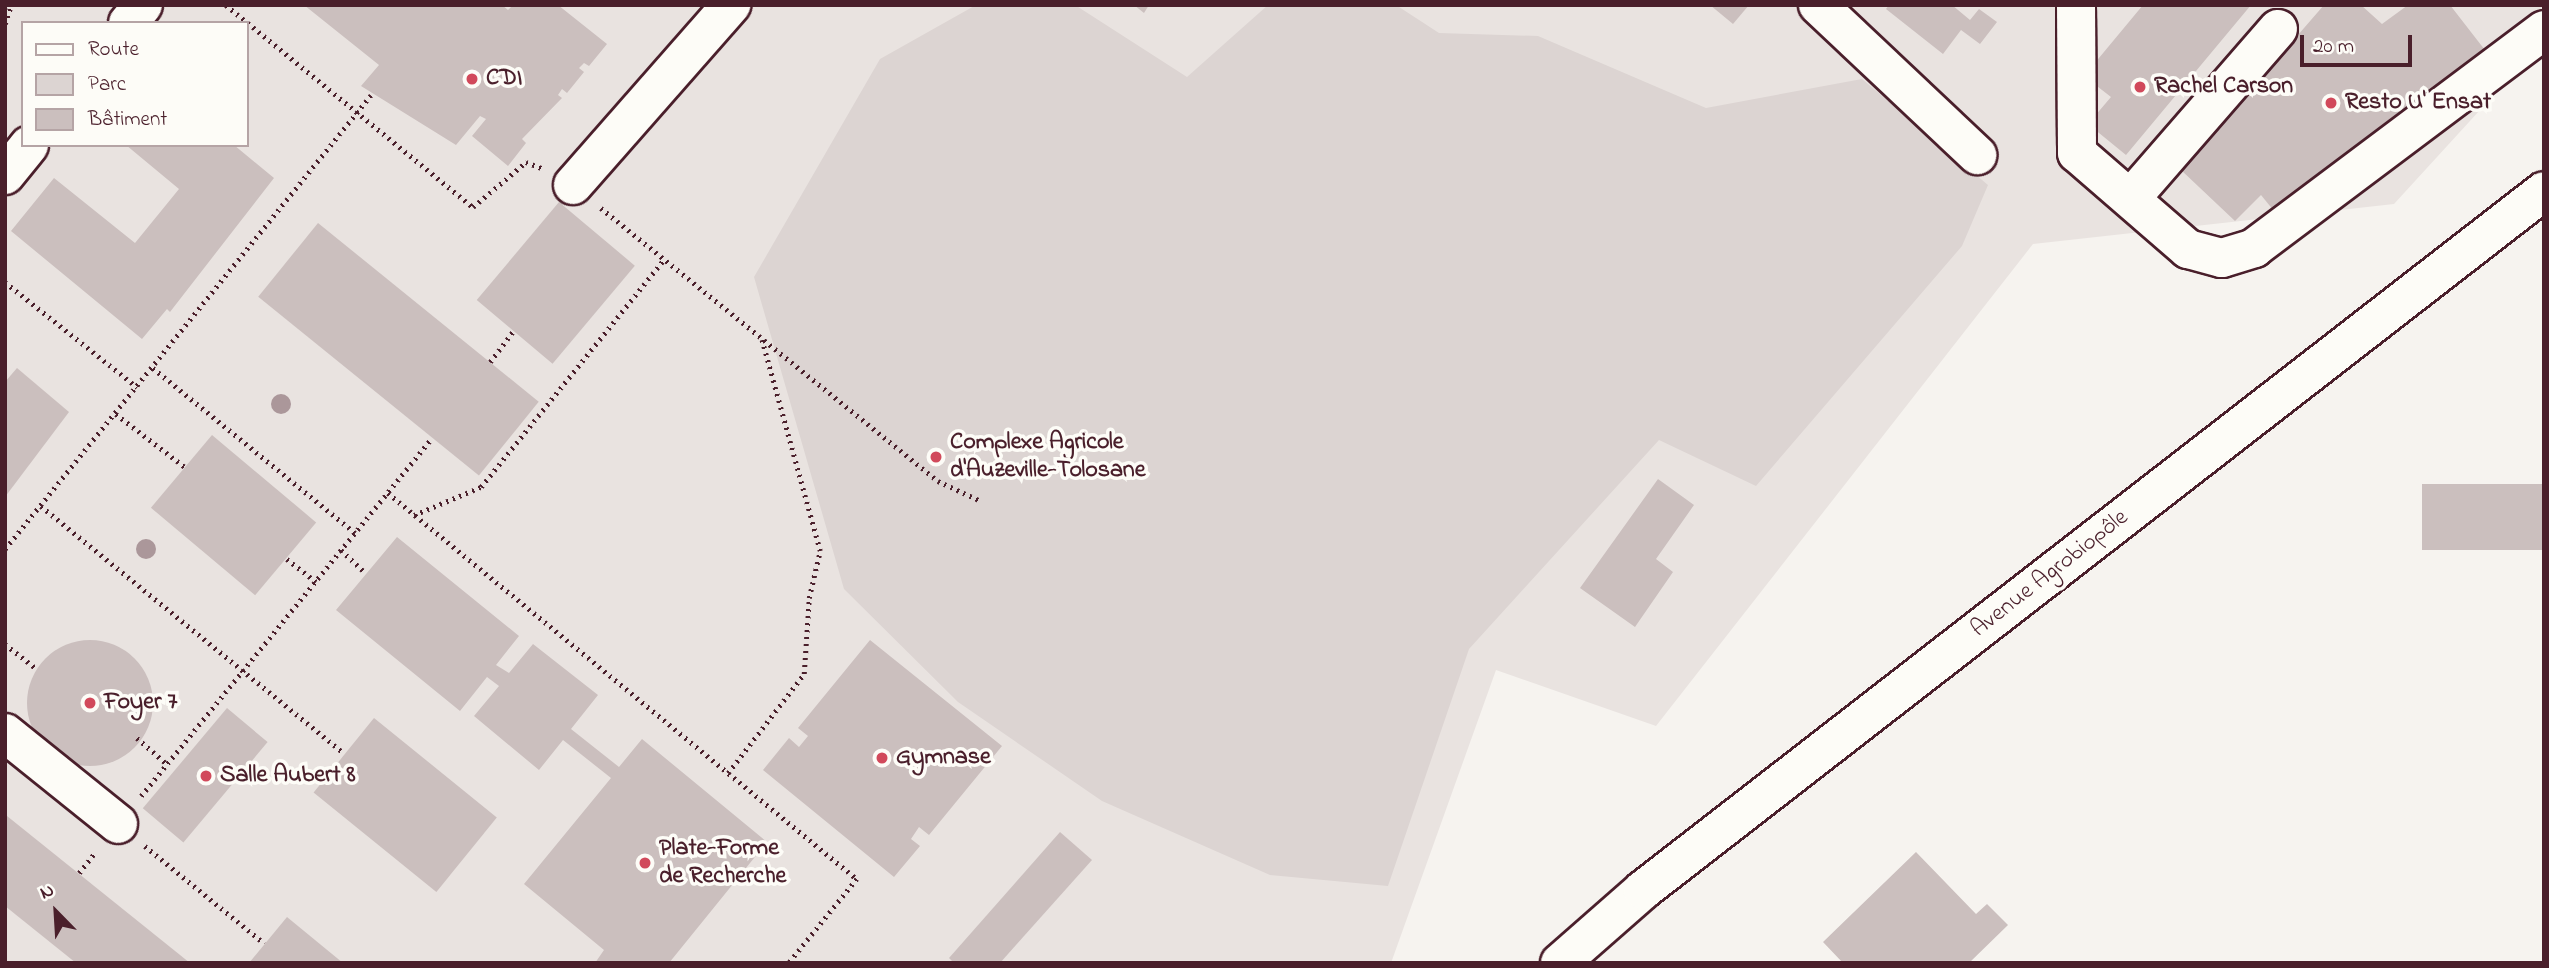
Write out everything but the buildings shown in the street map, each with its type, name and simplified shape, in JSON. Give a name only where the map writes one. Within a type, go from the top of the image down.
[{"type":"street","points":[[130,21],[143,5]]},
{"type":"street","points":[[565,180],[732,5]]},
{"type":"street","points":[[1818,5],[1978,155]]},
{"type":"street","points":[[2076,5],[2077,153],[2188,248],[2222,258],[2254,248],[2544,30]]},
{"type":"street","points":[[2131,198],[2278,29]]},
{"type":"street","points":[[5,175],[27,147]]},
{"type":"street","name":"Avenue Agrobiopôle","points":[[1560,963],[1643,890],[2544,191]]},
{"type":"street","points":[[5,733],[118,824]]},
{"type":"path","points":[[5,24],[11,5]]},
{"type":"path","points":[[226,5],[245,21]]},
{"type":"path","points":[[248,23],[473,207],[526,162],[565,180],[938,481],[979,500]]},
{"type":"path","points":[[5,549],[359,115],[371,95]]},
{"type":"path","points":[[414,515],[481,487],[664,259]]},
{"type":"path","points":[[5,282],[137,387]]},
{"type":"path","points":[[491,362],[513,332]]},
{"type":"path","points":[[729,773],[804,674],[809,597],[820,551],[762,340]]},
{"type":"path","points":[[153,368],[355,533]]},
{"type":"path","points":[[116,414],[185,467]]},
{"type":"path","points":[[79,873],[431,439]]},
{"type":"path","points":[[388,493],[857,879],[789,963]]},
{"type":"path","points":[[41,506],[344,753]]},
{"type":"path","points":[[341,550],[366,573]]},
{"type":"path","points":[[287,559],[316,582]]},
{"type":"path","points":[[5,643],[37,669]]},
{"type":"path","points":[[137,738],[167,764]]},
{"type":"path","points":[[118,824],[264,943]]},
{"type":"shaded area","name":"Complexe Agricole d'Auzeville-Tolosane","points":[[5,5],[2544,5],[2544,40],[2394,204],[2033,244],[1656,726],[1496,670],[1391,963],[5,963]]},
{"type":"green space","points":[[976,5],[1075,5],[1187,77],[1268,5],[1396,5],[1439,33],[1538,36],[1706,108],[1862,79],[1988,185],[1962,246],[1756,486],[1659,440],[1469,649],[1388,886],[1270,875],[1102,801],[958,702],[844,589],[754,277],[880,59]]},
{"type":"place","name":"CDI","points":[[472,79]]},
{"type":"place","name":"Rachel Carson","points":[[2140,87]]},
{"type":"place","name":"Resto U' Ensat","points":[[2331,103]]},
{"type":"place","name":"Complexe Agricole d'Auzeville-Tolosane","points":[[936,457]]},
{"type":"place","name":"Foyer 7","points":[[90,703]]},
{"type":"place","name":"Gymnase","points":[[882,758]]},
{"type":"place","name":"Salle Aubert 8","points":[[206,776]]},
{"type":"place","name":"Plate-Forme de Recherche","points":[[645,863]]}]
